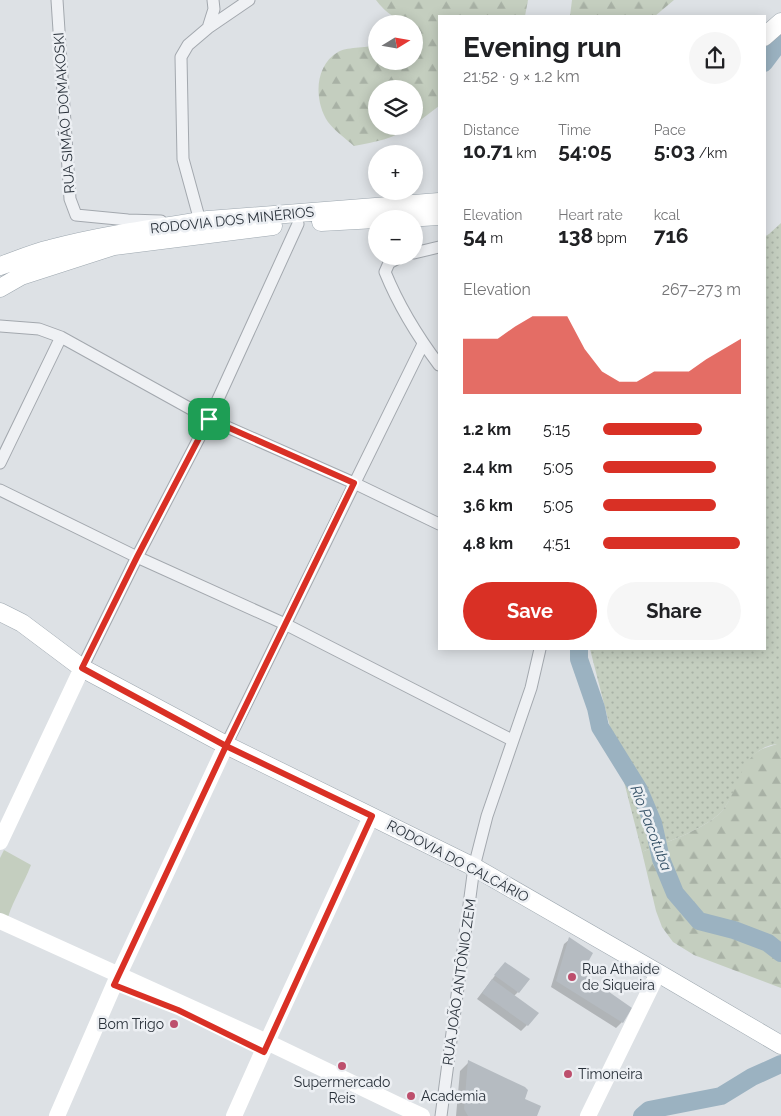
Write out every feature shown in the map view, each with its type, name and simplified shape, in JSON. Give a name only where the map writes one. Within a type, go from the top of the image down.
[{"type":"main road","points":[[766,35],[781,22]]},
{"type":"main road","name":"RODOVIA DOS MINÉRIOS","points":[[0,266],[49,249],[174,224],[438,202]]},
{"type":"main road","points":[[423,217],[438,216]]},
{"type":"main road","name":"RODOVIA DOS MINÉRIOS","points":[[0,288],[21,276],[114,246],[265,227],[368,220]]},
{"type":"main road","name":"RODOVIA DO CALCÁRIO","points":[[0,612],[22,623],[82,668],[226,746],[474,867],[781,1046]]},
{"type":"street","name":"RUA SIMÃO DOMAKOSKI","points":[[57,0],[70,199],[76,215],[128,220],[160,220],[174,224]]},
{"type":"street","points":[[208,28],[214,8],[212,0]]},
{"type":"street","points":[[200,221],[183,159],[181,57],[188,45],[208,28],[248,0]]},
{"type":"street","points":[[0,842],[82,668],[209,419],[298,224]]},
{"type":"street","points":[[423,250],[438,247]]},
{"type":"street","points":[[389,265],[385,272],[389,282],[423,344],[438,364]]},
{"type":"street","points":[[0,326],[39,329],[61,336],[209,419],[354,483],[438,524]]},
{"type":"street","points":[[0,463],[61,336]]},
{"type":"street","points":[[57,1116],[116,980],[226,746],[423,344]]},
{"type":"street","points":[[0,490],[137,557],[285,624],[512,740]]},
{"type":"street","name":"RUA JOÃO ANTÔNIO ZEM","points":[[441,1116],[474,867],[487,816],[531,688],[540,650]]},
{"type":"street","points":[[234,1116],[372,816]]},
{"type":"street","points":[[0,920],[178,1010],[266,1047],[290,1064],[396,1111],[422,1116]]},
{"type":"street","points":[[0,932],[116,980]]},
{"type":"street","points":[[588,1116],[658,973]]},
{"type":"green space","points":[[376,0],[528,0],[525,15],[438,15],[438,107],[423,118],[423,80],[368,80],[368,135],[395,135],[354,146],[328,122],[323,114],[319,94],[321,75],[324,66],[330,58],[341,50],[368,47],[368,70],[423,70],[423,15],[392,15]]},
{"type":"green space","points":[[572,0],[674,0],[656,15],[570,15]]},
{"type":"green space","points":[[781,223],[781,744],[768,746],[757,752],[749,761],[726,806],[718,815],[691,832],[642,852],[590,650],[766,650],[766,236]]},
{"type":"green space","points":[[781,744],[781,988],[694,955],[673,942],[662,927],[656,911],[642,852],[691,832],[718,815],[730,799],[747,762],[762,749]]},
{"type":"green space","points":[[4,850],[31,865],[8,917],[0,913],[0,858]]},
{"type":"building","name":"Rua Athaide de Siqueira","points":[[569,937],[593,953],[582,973],[632,1008],[623,1023],[556,981]]},
{"type":"building","points":[[505,962],[530,979],[519,993],[494,975]]},
{"type":"building","points":[[492,979],[539,1013],[528,1026],[482,993]]},
{"type":"building","points":[[468,1060],[525,1087],[528,1090],[525,1099],[541,1106],[537,1116],[468,1116],[464,1109]]},
{"type":"waterway","name":"Rio Pacotuba","points":[[766,60],[781,40]]},
{"type":"waterway","name":"Rio Pacotuba","points":[[579,650],[579,659],[596,708],[600,727],[639,790],[653,823],[661,859],[675,893],[699,921],[734,930],[768,943],[781,953]]},
{"type":"waterway","name":"Rio Pacotuba","points":[[642,1116],[649,1110],[721,1096],[752,1077],[781,1064]]},
{"type":"place","name":"Rua Athaide de Siqueira","points":[[572,977]]},
{"type":"place","name":"Bom Trigo","points":[[174,1024]]},
{"type":"place","name":"Supermercado Reis","points":[[342,1066]]},
{"type":"place","name":"Timoneira","points":[[568,1074]]},
{"type":"place","name":"Academia","points":[[411,1096]]},
{"type":"route","points":[[209,419],[82,668],[226,746],[114,985],[178,1010],[264,1052],[372,816],[226,746],[354,483],[209,419]]}]
